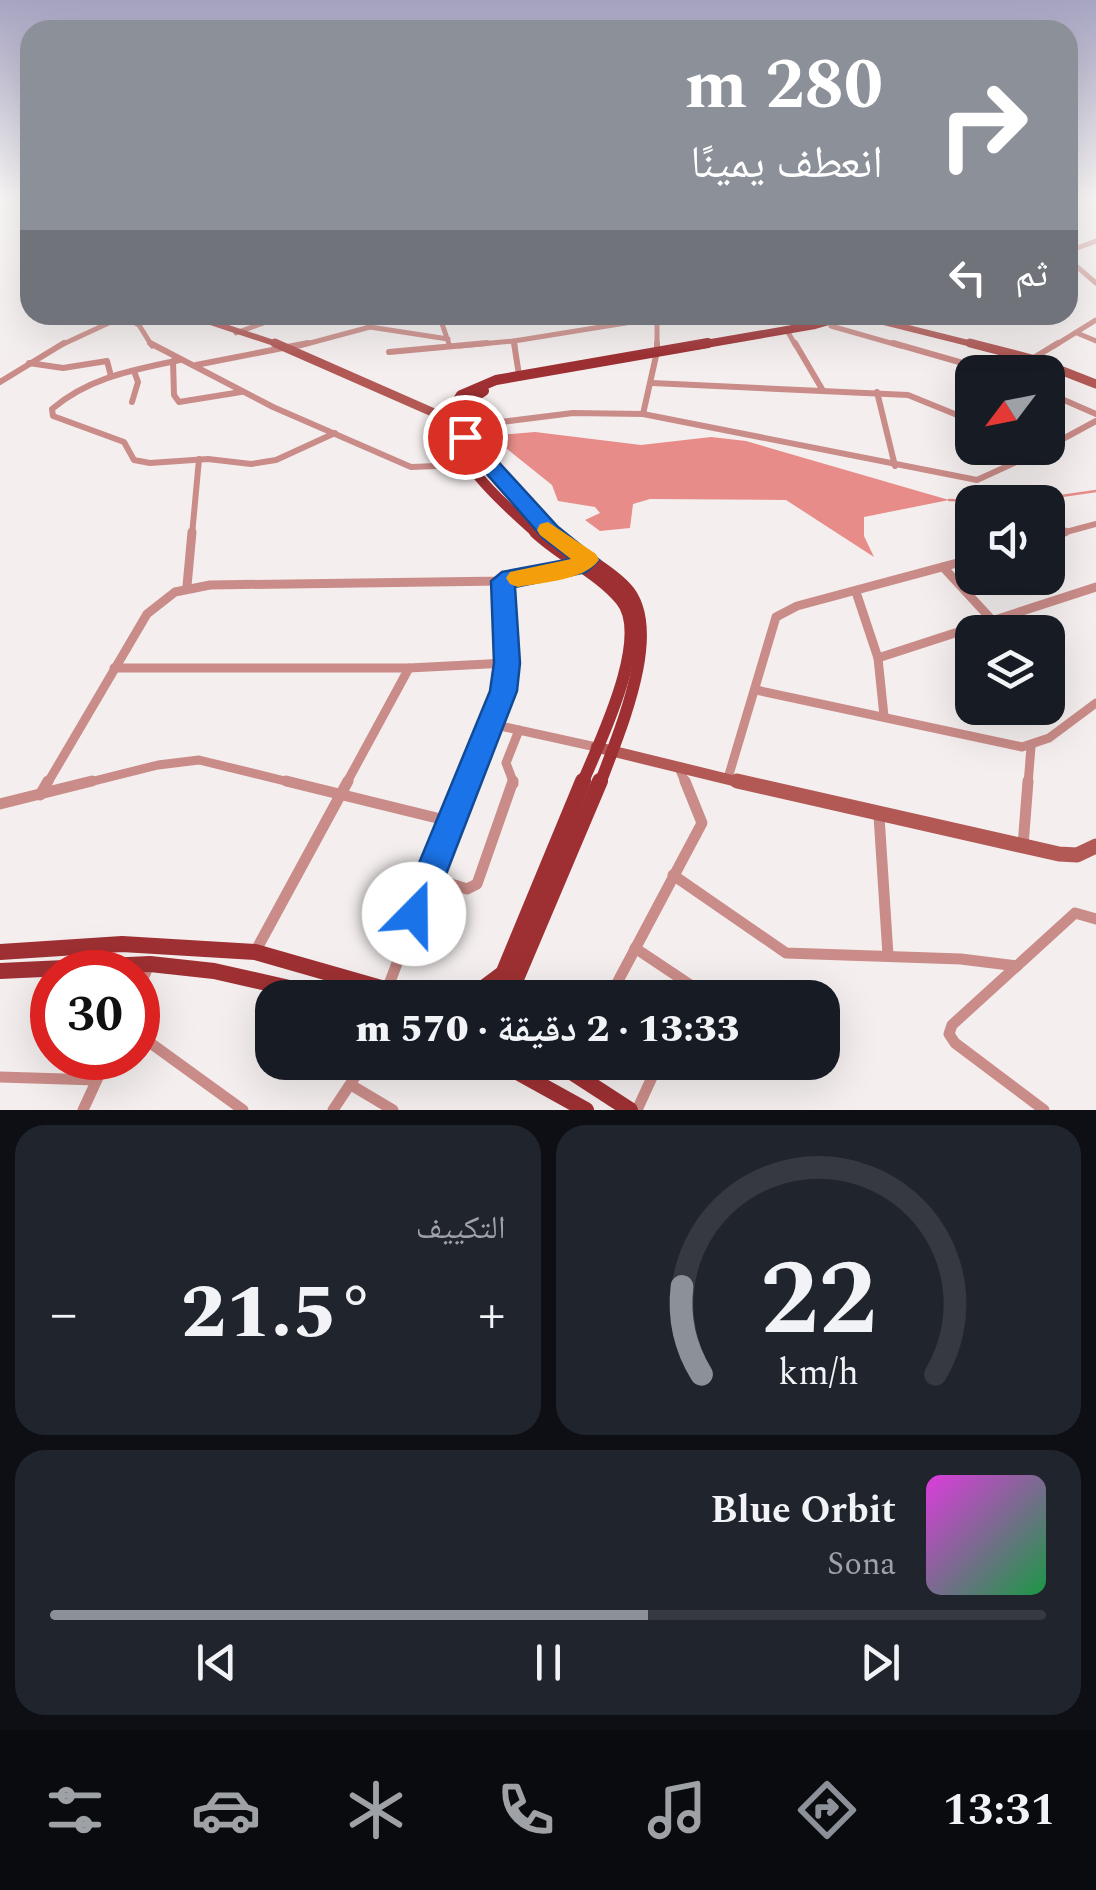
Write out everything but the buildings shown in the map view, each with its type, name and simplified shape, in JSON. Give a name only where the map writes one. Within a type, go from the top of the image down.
[{"type":"main road","points":[[513,980],[624,671],[633,628],[622,602],[476,453],[461,427],[462,409],[476,394],[543,374],[818,325]]},
{"type":"main road","points":[[656,353],[831,326]]},
{"type":"main road","points":[[514,980],[611,750],[640,660],[645,626],[642,610],[630,593],[518,516],[452,438],[449,415],[456,399],[470,390],[519,375],[543,374]]},
{"type":"main road","points":[[0,952],[122,944],[255,952],[361,980]]},
{"type":"main road","points":[[160,965],[214,970],[256,980]]},
{"type":"main road","points":[[0,971],[30,970]]},
{"type":"main road","points":[[531,1080],[583,1109]]},
{"type":"main road","points":[[590,1080],[633,1110]]},
{"type":"street","points":[[1040,355],[1096,320]]},
{"type":"street","points":[[0,382],[105,325]]},
{"type":"street","points":[[139,325],[153,348],[196,365],[241,392],[412,467],[437,466],[464,456]]},
{"type":"street","points":[[214,325],[291,348],[434,415],[449,415]]},
{"type":"street","points":[[236,334],[259,325]]},
{"type":"street","points":[[443,325],[449,343]]},
{"type":"street","points":[[389,352],[449,343],[514,341],[613,325]]},
{"type":"street","points":[[643,414],[652,384],[657,325]]},
{"type":"street","points":[[912,325],[1015,355]]},
{"type":"street","points":[[831,326],[955,361]]},
{"type":"street","points":[[196,365],[291,348],[370,327],[449,343]]},
{"type":"street","points":[[1076,333],[1096,341]]},
{"type":"street","points":[[789,334],[822,389]]},
{"type":"street","points":[[514,341],[519,375]]},
{"type":"street","points":[[29,363],[66,368],[105,360],[111,376]]},
{"type":"street","points":[[177,360],[111,376],[70,392],[52,409],[53,416],[124,442],[134,460],[150,463],[199,459],[242,465],[266,462],[334,434]]},
{"type":"street","points":[[177,360],[176,401],[241,392]]},
{"type":"street","points":[[132,402],[138,386],[134,371]]},
{"type":"street","points":[[1065,372],[1096,384]]},
{"type":"street","points":[[652,384],[908,394],[955,413]]},
{"type":"street","points":[[877,392],[895,466]]},
{"type":"street","points":[[1065,402],[1096,418]]},
{"type":"street","points":[[461,427],[573,413],[643,414],[977,480],[1010,465]]},
{"type":"street","points":[[1065,436],[1096,418]]},
{"type":"street","points":[[187,586],[199,459]]},
{"type":"street","points":[[1065,532],[1096,524]]},
{"type":"street","points":[[40,795],[114,668],[154,605],[168,593],[187,586],[502,581],[545,574],[577,559]]},
{"type":"street","points":[[728,778],[776,617],[791,608],[955,564]]},
{"type":"street","points":[[942,567],[987,615]]},
{"type":"street","points":[[391,980],[449,821],[504,691],[507,663],[502,581]]},
{"type":"street","points":[[1008,615],[1096,587]]},
{"type":"street","points":[[856,592],[878,658],[884,716]]},
{"type":"street","points":[[878,658],[955,632]]},
{"type":"street","points":[[114,668],[409,668],[507,663]]},
{"type":"street","points":[[255,952],[409,668]]},
{"type":"street","points":[[756,690],[1031,747],[1096,704]]},
{"type":"street","points":[[491,724],[879,816],[1071,856],[1096,846]]},
{"type":"street","points":[[430,877],[467,889],[477,884],[514,785],[506,763],[519,730]]},
{"type":"street","points":[[1022,846],[1031,747]]},
{"type":"street","points":[[0,804],[158,765],[199,760],[449,821]]},
{"type":"street","points":[[618,980],[702,823],[679,768]]},
{"type":"street","points":[[879,816],[888,955]]},
{"type":"street","points":[[673,875],[749,926],[778,951],[1017,966]]},
{"type":"street","points":[[1044,1110],[956,1043],[950,1034],[952,1025],[1075,913],[1096,919]]},
{"type":"street","points":[[634,948],[683,980]]},
{"type":"street","points":[[160,1050],[242,1110]]},
{"type":"street","points":[[0,1078],[30,1079]]},
{"type":"street","points":[[84,1110],[96,1080]]},
{"type":"street","points":[[333,1110],[354,1080]]},
{"type":"street","points":[[633,1110],[650,1080]]},
{"type":"street","points":[[351,1085],[393,1110]]},
{"type":"shaded area","points":[[535,432],[641,445],[711,437],[746,441],[949,500],[864,517],[864,536],[874,557],[786,500],[650,499],[633,504],[630,528],[600,531],[585,520],[600,513],[595,507],[558,501],[552,485],[496,440],[497,435]]},
{"type":"waterway","points":[[1065,495],[1096,491]]},
{"type":"waterway","points":[[949,500],[955,500]]},
{"type":"slow traffic","points":[[518,578],[578,566],[588,560],[548,530]]},
{"type":"route","points":[[414,914],[504,691],[507,663],[502,581],[578,566],[588,560],[550,532],[465,437]]}]
